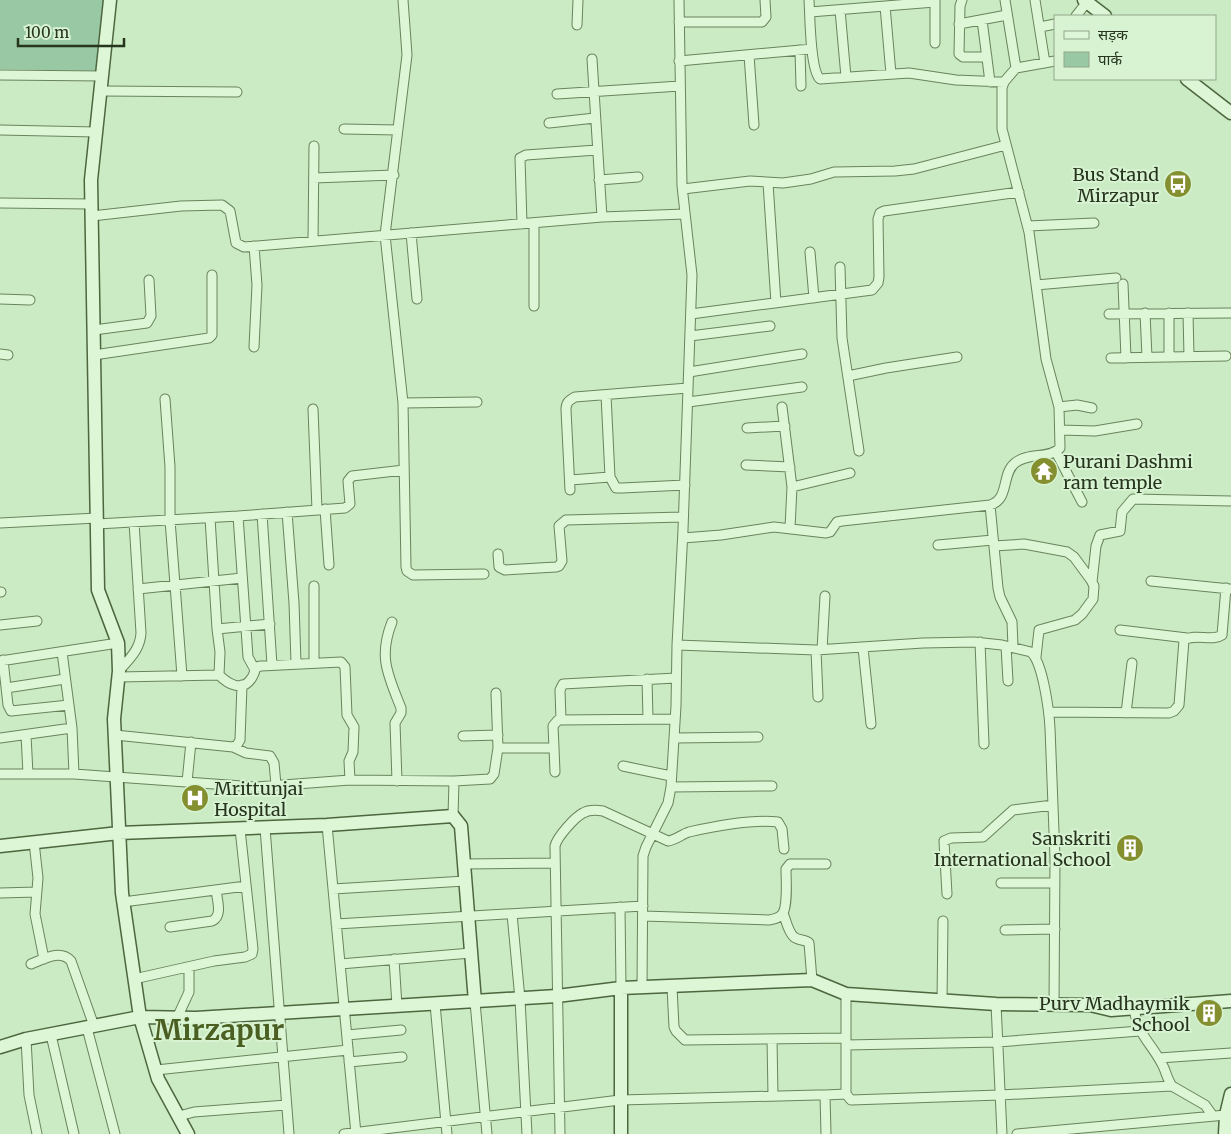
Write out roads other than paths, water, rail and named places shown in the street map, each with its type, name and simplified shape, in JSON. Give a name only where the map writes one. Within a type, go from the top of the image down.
[{"type":"street","points":[[110,0],[91,180],[98,590],[118,643],[119,674],[114,719],[123,902],[140,1017],[158,1079],[188,1134]]},
{"type":"street","points":[[404,0],[407,55],[394,175],[385,235],[403,403],[407,572],[413,575],[484,574]]},
{"type":"street","points":[[577,25],[578,0]]},
{"type":"street","points":[[642,987],[643,856],[652,833],[668,803],[671,787],[683,538],[692,275],[683,189],[679,0]]},
{"type":"street","points":[[679,22],[762,22],[766,17],[765,0]]},
{"type":"street","points":[[809,0],[812,49],[817,76],[825,79],[909,73],[956,80],[1004,82]]},
{"type":"street","points":[[962,0],[960,6],[959,54],[963,57],[987,58]]},
{"type":"street","points":[[1005,0],[1016,68]]},
{"type":"street","points":[[683,538],[731,534],[764,528],[790,528],[819,534],[830,532],[837,522],[842,521],[990,505],[1002,496],[1010,468],[1016,462],[1030,456],[1056,452],[1060,448],[1059,407],[1046,358],[1028,226],[1006,145],[1001,118],[1004,82],[1016,68],[1050,62],[1035,0]]},
{"type":"street","points":[[810,12],[935,1],[936,43]]},
{"type":"street","points":[[1077,15],[1086,1],[1105,15]]},
{"type":"street","points":[[885,6],[891,74]]},
{"type":"street","points":[[840,10],[846,78]]},
{"type":"street","points":[[959,24],[1007,15]]},
{"type":"street","points":[[982,20],[990,82]]},
{"type":"street","points":[[1040,27],[1054,24]]},
{"type":"street","points":[[679,61],[812,49]]},
{"type":"street","points":[[800,50],[801,86]]},
{"type":"street","points":[[749,55],[754,125]]},
{"type":"street","points":[[592,59],[602,217]]},
{"type":"street","points":[[0,75],[103,76]]},
{"type":"street","points":[[1188,80],[1231,113]]},
{"type":"street","points":[[556,94],[680,86]]},
{"type":"street","points":[[101,91],[237,92]]},
{"type":"street","points":[[549,123],[595,118]]},
{"type":"street","points":[[344,129],[398,130]]},
{"type":"street","points":[[0,130],[96,132]]},
{"type":"street","points":[[683,189],[744,182],[768,183],[811,179],[829,173],[914,169],[1006,145]]},
{"type":"street","points":[[313,241],[314,146]]},
{"type":"street","points":[[522,224],[520,158],[526,155],[597,150]]},
{"type":"street","points":[[314,178],[394,175]]},
{"type":"street","points":[[599,180],[638,177]]},
{"type":"street","points":[[768,183],[776,303]]},
{"type":"street","points":[[691,314],[872,290],[878,283],[878,219],[884,210],[1019,192]]},
{"type":"street","points":[[0,203],[92,210],[222,205],[230,211],[236,243],[244,247],[602,217],[686,214]]},
{"type":"street","points":[[534,223],[534,306]]},
{"type":"street","points":[[1028,226],[1094,223]]},
{"type":"street","points":[[410,233],[417,299]]},
{"type":"street","points":[[254,246],[258,285],[254,347]]},
{"type":"street","points":[[810,252],[814,298]]},
{"type":"street","points":[[840,267],[842,338],[859,451]]},
{"type":"street","points":[[94,355],[210,338],[212,335],[212,276]]},
{"type":"street","points":[[94,330],[147,323],[151,316],[149,280]]},
{"type":"street","points":[[1036,285],[1120,281],[1124,313],[1126,358]]},
{"type":"street","points":[[0,298],[30,300]]},
{"type":"street","points":[[1145,313],[1147,357]]},
{"type":"street","points":[[1169,313],[1169,357]]},
{"type":"street","points":[[1188,313],[1189,356]]},
{"type":"street","points":[[1109,314],[1231,313]]},
{"type":"street","points":[[690,336],[770,326]]},
{"type":"street","points":[[689,372],[802,354]]},
{"type":"street","points":[[1111,358],[1226,356]]},
{"type":"street","points":[[848,376],[886,368],[957,358]]},
{"type":"street","points":[[688,402],[802,386]]},
{"type":"street","points":[[570,490],[566,404],[575,398],[688,388]]},
{"type":"street","points":[[606,395],[610,477],[616,488],[684,485]]},
{"type":"street","points":[[165,398],[170,467],[170,520],[182,676]]},
{"type":"street","points":[[403,403],[477,402]]},
{"type":"street","points":[[1059,407],[1077,405],[1092,408]]},
{"type":"street","points":[[782,407],[792,487],[790,528]]},
{"type":"street","points":[[313,409],[321,510],[329,565]]},
{"type":"street","points":[[1060,430],[1095,431],[1137,424]]},
{"type":"street","points":[[747,428],[785,426]]},
{"type":"street","points":[[1056,452],[1082,502]]},
{"type":"street","points":[[746,465],[790,467]]},
{"type":"street","points":[[0,523],[134,522],[321,510],[348,506],[350,504],[348,481],[352,476],[404,470]]},
{"type":"street","points":[[792,487],[850,473]]},
{"type":"street","points":[[570,480],[610,477]]},
{"type":"street","points":[[1054,1005],[1055,883],[1053,805],[1049,712],[1036,657],[1039,630],[1075,620],[1093,599],[1092,582],[1096,546],[1100,536],[1120,531],[1122,512],[1133,498],[1231,501]]},
{"type":"street","points":[[990,505],[1000,596],[1012,622],[1008,681]]},
{"type":"street","points":[[287,512],[294,602],[296,664]]},
{"type":"street","points":[[262,514],[272,665]]},
{"type":"street","points":[[238,516],[248,657],[255,670]]},
{"type":"street","points":[[498,554],[499,566],[504,570],[556,567],[560,566],[562,560],[559,526],[566,520],[683,517]]},
{"type":"street","points":[[210,518],[217,629],[221,661],[219,675]]},
{"type":"street","points":[[119,674],[138,649],[140,642],[134,522]]},
{"type":"street","points":[[938,544],[1024,544],[1067,552],[1074,557],[1092,582]]},
{"type":"street","points":[[138,589],[242,578]]},
{"type":"street","points":[[1120,630],[1187,638],[1217,638],[1222,635],[1228,589],[1150,581]]},
{"type":"street","points":[[314,586],[314,662]]},
{"type":"street","points":[[818,697],[819,650],[825,596]]},
{"type":"street","points":[[0,625],[37,621]]},
{"type":"street","points":[[392,622],[386,636],[385,657],[386,668],[401,708],[401,713],[395,724],[397,781]]},
{"type":"street","points":[[217,629],[270,624]]},
{"type":"street","points":[[1049,712],[1170,713],[1177,709],[1180,695],[1183,644],[1187,638]]},
{"type":"street","points":[[677,645],[819,650],[923,643],[980,642],[1010,646],[1031,652],[1036,657]]},
{"type":"street","points":[[980,642],[984,744]]},
{"type":"street","points":[[69,705],[11,711],[8,706],[2,661],[118,643]]},
{"type":"street","points":[[864,648],[871,724]]},
{"type":"street","points":[[62,652],[72,728],[74,774]]},
{"type":"street","points":[[119,674],[219,675],[231,685],[242,685],[252,677],[256,667],[314,662],[341,662],[345,667],[347,715],[354,727],[350,780]]},
{"type":"street","points":[[1126,713],[1132,663]]},
{"type":"street","points":[[561,720],[560,690],[563,684],[676,678]]},
{"type":"street","points":[[6,688],[66,679]]},
{"type":"street","points":[[647,679],[648,719]]},
{"type":"street","points":[[233,747],[240,740],[242,685]]},
{"type":"street","points":[[0,774],[74,774],[256,787],[350,780],[490,780],[494,774],[498,748],[496,693]]},
{"type":"street","points":[[555,772],[553,726],[558,720],[675,719]]},
{"type":"street","points":[[0,738],[72,728]]},
{"type":"street","points":[[26,735],[28,774]]},
{"type":"street","points":[[115,735],[233,747],[246,753],[270,756],[274,763],[276,785]]},
{"type":"street","points":[[463,736],[498,736]]},
{"type":"street","points":[[674,738],[758,737]]},
{"type":"street","points":[[187,782],[191,742]]},
{"type":"street","points":[[498,748],[554,748]]},
{"type":"street","points":[[623,766],[672,776]]},
{"type":"street","points":[[454,781],[453,816],[461,826],[487,1134]]},
{"type":"street","points":[[671,787],[772,786]]},
{"type":"street","points":[[947,894],[944,841],[950,838],[979,838],[986,835],[1013,810],[1053,805]]},
{"type":"street","points":[[560,1134],[555,912],[556,840],[581,813],[604,811],[668,841],[687,832],[722,826],[778,822],[782,829],[784,849]]},
{"type":"street","points":[[0,846],[119,833],[327,825],[453,816]]},
{"type":"street","points":[[327,825],[356,1133]]},
{"type":"street","points":[[134,979],[252,954],[240,828]]},
{"type":"street","points":[[265,828],[288,1134]]},
{"type":"street","points":[[34,842],[38,878],[35,914],[44,959]]},
{"type":"street","points":[[464,864],[555,863]]},
{"type":"street","points":[[643,916],[769,920],[778,918],[783,913],[786,904],[787,865],[826,864]]},
{"type":"street","points":[[333,889],[465,882]]},
{"type":"street","points":[[1000,883],[1055,883]]},
{"type":"street","points":[[123,902],[246,886]]},
{"type":"street","points":[[170,927],[217,919],[219,915],[216,890]]},
{"type":"street","points":[[0,893],[37,892]]},
{"type":"street","points":[[336,924],[643,906]]},
{"type":"street","points":[[620,907],[621,1134]]},
{"type":"street","points":[[783,913],[792,935],[795,938],[807,941],[809,944],[812,980]]},
{"type":"street","points":[[512,914],[520,999],[527,1134]]},
{"type":"street","points":[[942,1001],[943,921]]},
{"type":"street","points":[[1005,930],[1054,929]]},
{"type":"street","points":[[340,964],[471,952]]},
{"type":"street","points":[[31,964],[63,954],[71,961],[90,1027],[115,1134]]},
{"type":"street","points":[[394,959],[396,1006]]},
{"type":"street","points":[[176,1018],[189,992],[189,967]]},
{"type":"street","points":[[0,1047],[52,1034],[140,1017],[196,1018],[344,1008],[475,1002],[642,987],[812,980],[846,994],[996,1004],[1054,1005],[1090,1005],[1110,1002],[1231,996]]},
{"type":"street","points":[[672,987],[674,1026],[676,1031],[685,1040],[772,1039],[998,1042],[1140,1031]]},
{"type":"street","points":[[846,994],[846,1094],[851,1100],[1172,1086],[1200,1102],[1213,1116]]},
{"type":"street","points":[[1090,1005],[1111,1010],[1231,1001]]},
{"type":"street","points":[[435,1004],[447,1134]]},
{"type":"street","points":[[996,1004],[1002,1134]]},
{"type":"street","points":[[1134,1008],[1136,1022],[1140,1031],[1159,1058],[1172,1086]]},
{"type":"street","points":[[347,1035],[400,1030]]},
{"type":"street","points":[[52,1034],[74,1134]]},
{"type":"street","points":[[772,1039],[773,1096]]},
{"type":"street","points":[[26,1040],[29,1095],[37,1134]]},
{"type":"street","points":[[156,1070],[348,1050]]},
{"type":"street","points":[[1159,1058],[1231,1053]]},
{"type":"street","points":[[349,1062],[402,1057]]},
{"type":"street","points":[[344,1134],[620,1100],[846,1094]]},
{"type":"street","points":[[1227,1133],[1226,1115],[1231,1094]]},
{"type":"street","points":[[826,1095],[826,1134]]},
{"type":"street","points":[[179,1116],[194,1112],[286,1105]]},
{"type":"street","points":[[1017,1134],[1081,1131],[1226,1115]]},
{"type":"place","name":"Bus Stand Mirzapur","points":[[1178,184]]},
{"type":"place","name":"Purani Dashmi ram temple","points":[[1044,471]]},
{"type":"place","name":"Mrittunjai Hospital","points":[[195,798]]},
{"type":"place","name":"Sanskriti International School","points":[[1130,848]]},
{"type":"place","name":"Purv Madhaymik School","points":[[1209,1013]]},
{"type":"district","name":"Mirzapur","points":[[219,1030]]}]
